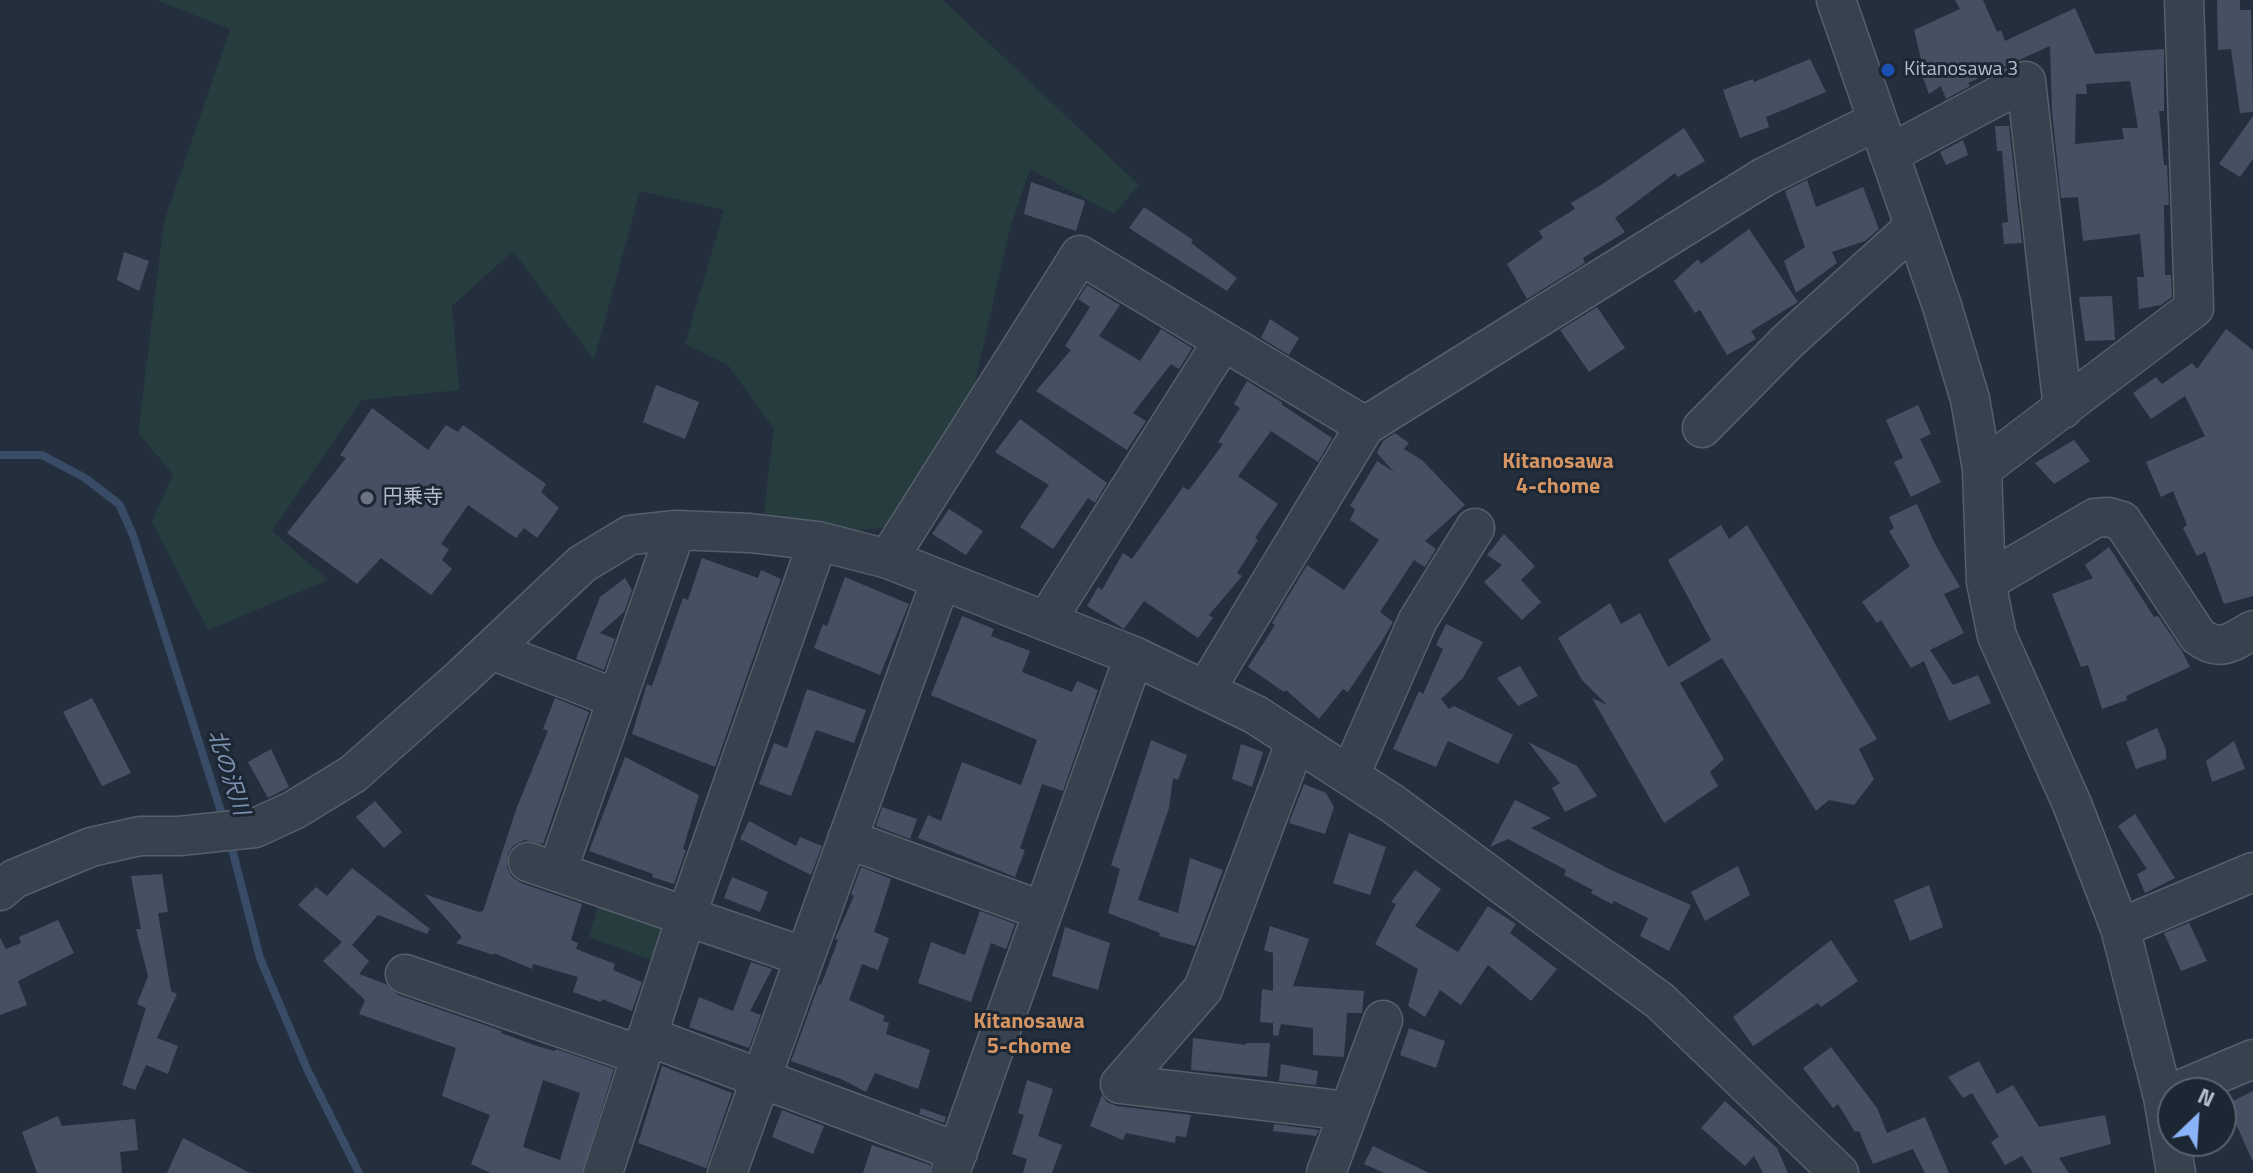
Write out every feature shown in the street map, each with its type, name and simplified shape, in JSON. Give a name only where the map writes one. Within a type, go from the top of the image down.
[{"type":"street","points":[[1836,0],[1970,399],[1982,469],[1986,582],[1997,636],[2072,804],[2120,928],[2158,1077]]},
{"type":"street","points":[[1982,469],[2194,308],[2184,0]]},
{"type":"street","points":[[1206,689],[1365,426],[1764,177],[1883,137],[2026,81],[2063,409]]},
{"type":"street","points":[[1702,428],[1788,341],[1914,227]]},
{"type":"street","points":[[888,559],[1080,255],[1365,426]]},
{"type":"street","points":[[1046,621],[1223,341]]},
{"type":"street","points":[[1986,582],[2095,518],[2108,517],[2122,521],[2198,636],[2209,645],[2226,645],[2253,630]]},
{"type":"street","points":[[1350,775],[1418,620],[1475,528]]},
{"type":"street","points":[[0,891],[14,879],[91,847],[140,836],[179,836],[255,828],[294,810],[353,774],[582,564],[630,535],[676,530],[750,533],[818,541],[888,559],[1046,621],[1134,656],[1256,715],[1350,775],[1660,1001],[1839,1173]]},
{"type":"street","points":[[676,530],[615,698],[542,867],[687,914],[805,957]]},
{"type":"street","points":[[603,1173],[687,914],[818,541]]},
{"type":"street","points":[[727,1173],[941,580]]},
{"type":"street","points":[[491,650],[615,698]]},
{"type":"street","points":[[405,974],[762,1079],[954,1162],[1134,656]]},
{"type":"street","points":[[1296,741],[1203,989],[1120,1084],[1348,1111]]},
{"type":"street","points":[[847,839],[1043,911]]},
{"type":"street","points":[[2120,928],[2253,872]]},
{"type":"street","points":[[1326,1173],[1383,1020]]},
{"type":"street","points":[[2210,1077],[2253,1059]]},
{"type":"green space","points":[[156,0],[943,0],[1139,185],[1114,214],[1030,169],[1010,228],[974,387],[901,525],[856,531],[763,520],[774,429],[728,365],[685,344],[724,210],[640,191],[594,360],[513,251],[452,306],[459,390],[362,400],[272,531],[328,580],[208,630],[152,522],[173,474],[138,433],[164,222],[230,29]]},
{"type":"green space","points":[[599,902],[656,921],[660,930],[651,960],[589,937]]},
{"type":"building","points":[[1955,0],[1983,0],[1997,32],[2001,30],[2005,41],[2075,8],[2095,54],[2164,49],[2164,111],[2159,111],[2169,205],[2164,205],[2165,275],[2171,275],[2172,297],[2161,305],[2139,309],[2137,277],[2144,277],[2140,234],[2083,241],[2078,197],[2061,198],[2052,111],[2050,46],[1968,83],[1970,86],[1946,99],[1941,86],[1929,94],[1921,73],[1924,71],[1914,30],[1960,9]],"holes":[[[2130,81],[2138,128],[2122,128],[2124,139],[2075,144],[2076,94],[2087,94],[2086,84]]]},
{"type":"building","points":[[2217,0],[2240,0],[2240,10],[2251,10],[2253,112],[2240,113],[2231,49],[2218,50]]},
{"type":"building","points":[[1810,59],[1826,92],[1766,117],[1769,127],[1740,138],[1723,90],[1753,79],[1754,82]]},
{"type":"building","points":[[2253,116],[2253,159],[2240,177],[2219,164]]},
{"type":"building","points":[[1995,126],[2009,126],[2022,243],[2004,244],[2002,223],[2008,222],[2002,151],[1997,151]]},
{"type":"building","points":[[1684,128],[1705,161],[1678,177],[1675,173],[1615,218],[1625,232],[1583,258],[1585,263],[1527,299],[1507,264],[1543,238],[1539,231],[1575,209],[1571,203]]},
{"type":"building","points":[[1963,140],[1968,155],[1946,165],[1940,152]]},
{"type":"building","points":[[1807,180],[1816,207],[1863,187],[1879,229],[1865,241],[1832,252],[1837,263],[1796,293],[1784,261],[1805,247],[1785,191]]},
{"type":"building","points":[[1031,182],[1085,201],[1076,231],[1024,214]]},
{"type":"building","points":[[1144,207],[1193,240],[1191,243],[1237,278],[1227,291],[1129,228]]},
{"type":"building","points":[[1749,229],[1798,302],[1751,331],[1756,339],[1727,355],[1700,310],[1695,313],[1674,281],[1698,259],[1701,264]]},
{"type":"building","points":[[124,252],[149,261],[139,291],[117,280]]},
{"type":"building","points":[[1087,285],[1120,305],[1099,336],[1140,361],[1161,329],[1192,348],[1179,369],[1171,364],[1133,413],[1146,421],[1127,450],[1036,391],[1071,350],[1065,346],[1090,307],[1078,299]]},
{"type":"building","points":[[2112,296],[2115,340],[2085,341],[2079,297]]},
{"type":"building","points":[[1597,307],[1625,348],[1589,372],[1560,330]]},
{"type":"building","points":[[1270,319],[1299,338],[1289,355],[1261,338]]},
{"type":"building","points":[[2226,329],[2253,350],[2253,596],[2224,604],[2205,552],[2197,556],[2183,528],[2187,525],[2173,491],[2161,497],[2146,462],[2205,436],[2185,396],[2151,419],[2133,393],[2156,377],[2162,384],[2192,363],[2197,369]]},
{"type":"building","points":[[1247,381],[1332,438],[1318,462],[1271,431],[1238,476],[1278,504],[1255,538],[1258,540],[1237,573],[1242,576],[1209,615],[1213,618],[1198,638],[1144,601],[1124,629],[1087,606],[1098,587],[1102,590],[1123,553],[1132,559],[1183,487],[1189,490],[1223,444],[1218,442],[1240,408],[1234,404]]},
{"type":"building","points":[[656,385],[699,402],[685,439],[643,422]]},
{"type":"building","points":[[1918,405],[1931,434],[1920,439],[1941,482],[1911,497],[1894,462],[1903,458],[1886,420]]},
{"type":"building","points":[[372,408],[428,450],[446,425],[458,432],[463,425],[546,484],[541,492],[559,508],[537,538],[524,528],[516,538],[468,505],[441,544],[449,549],[442,560],[452,569],[431,595],[381,558],[357,584],[287,533],[346,458],[340,455]]},
{"type":"building","points":[[1020,419],[1107,483],[1095,503],[1088,498],[1053,549],[1020,527],[1049,485],[995,452]]},
{"type":"building","points":[[1395,433],[1409,443],[1404,449],[1422,460],[1465,505],[1425,541],[1436,549],[1425,567],[1414,560],[1380,612],[1393,622],[1382,641],[1348,692],[1343,689],[1319,719],[1286,690],[1284,692],[1248,667],[1307,565],[1344,590],[1379,540],[1350,520],[1355,509],[1350,506],[1377,461],[1394,472],[1377,453],[1383,441]]},
{"type":"building","points":[[2074,440],[2090,461],[2054,484],[2035,463]]},
{"type":"building","points":[[1917,504],[1935,544],[1960,587],[1944,594],[1964,633],[1930,650],[1953,685],[1978,675],[1991,703],[1949,721],[1924,661],[1911,668],[1881,620],[1877,623],[1862,602],[1910,566],[1889,531],[1894,528],[1889,517]]},
{"type":"building","points":[[949,509],[983,531],[966,555],[932,534]]},
{"type":"building","points":[[1721,525],[1729,539],[1747,525],[1877,739],[1859,749],[1874,779],[1854,805],[1829,800],[1816,811],[1722,658],[1680,683],[1724,759],[1710,772],[1718,786],[1664,823],[1592,698],[1607,705],[1582,680],[1558,638],[1610,603],[1621,624],[1640,613],[1668,667],[1711,640],[1668,560]]},
{"type":"building","points":[[1504,534],[1535,566],[1521,580],[1541,602],[1522,620],[1484,582],[1502,565],[1487,555]]},
{"type":"building","points":[[2109,547],[2190,667],[2126,696],[2127,700],[2102,709],[2088,665],[2081,667],[2052,594],[2093,578],[2085,565]]},
{"type":"building","points":[[702,558],[758,578],[761,570],[781,579],[715,767],[632,734],[647,684],[652,686],[683,598],[688,600]]},
{"type":"building","points":[[845,577],[909,604],[880,675],[814,648],[823,624],[827,626]]},
{"type":"building","points":[[625,578],[632,590],[624,612],[600,633],[615,639],[604,670],[576,659],[600,597]]},
{"type":"building","points":[[962,616],[994,629],[991,636],[1030,651],[1022,672],[1072,692],[1077,681],[1098,690],[1063,791],[1042,784],[1020,848],[1025,850],[1015,877],[918,838],[928,815],[941,821],[962,762],[1021,785],[1037,740],[931,695]]},
{"type":"building","points":[[1446,624],[1483,642],[1463,678],[1441,699],[1449,709],[1454,706],[1513,735],[1498,764],[1448,741],[1436,767],[1393,749],[1419,691],[1423,694],[1443,649],[1436,645]]},
{"type":"building","points":[[1520,666],[1538,696],[1518,706],[1497,678]]},
{"type":"building","points":[[807,689],[866,710],[854,743],[816,730],[791,796],[759,784],[774,743],[787,748]]},
{"type":"building","points":[[92,698],[131,773],[102,786],[63,712]]},
{"type":"building","points":[[555,698],[589,712],[543,844],[525,840],[514,845],[508,854],[507,867],[512,877],[521,883],[582,904],[571,940],[578,943],[576,949],[615,964],[613,970],[642,982],[632,1011],[573,992],[578,977],[533,964],[532,969],[494,953],[456,943],[462,937],[424,894],[483,911],[517,807],[548,731],[543,729]]},
{"type":"building","points":[[2157,728],[2166,750],[2166,759],[2136,769],[2126,742]]},
{"type":"building","points":[[1151,740],[1187,755],[1178,780],[1173,778],[1169,808],[1138,900],[1178,913],[1190,858],[1223,870],[1195,946],[1159,936],[1160,933],[1108,913],[1120,869],[1111,865]]},
{"type":"building","points":[[2234,741],[2245,769],[2212,782],[2206,761]]},
{"type":"building","points":[[1528,742],[1577,766],[1597,796],[1565,812],[1552,788],[1560,783]]},
{"type":"building","points":[[1241,744],[1263,752],[1252,787],[1232,779]]},
{"type":"building","points":[[271,749],[289,787],[268,798],[248,762]]},
{"type":"building","points":[[625,757],[699,795],[674,884],[589,851]]},
{"type":"building","points":[[1304,784],[1326,793],[1334,807],[1325,834],[1289,823]]},
{"type":"building","points":[[1515,800],[1551,818],[1531,828],[1613,871],[1691,905],[1669,951],[1640,936],[1648,918],[1591,893],[1593,890],[1564,875],[1566,870],[1508,839],[1490,847]]},
{"type":"building","points":[[375,801],[402,832],[384,848],[356,817]]},
{"type":"building","points":[[882,807],[917,819],[910,839],[876,826]]},
{"type":"building","points":[[2135,814],[2175,878],[2145,893],[2137,874],[2147,869],[2118,826]]},
{"type":"building","points":[[749,821],[796,846],[800,837],[822,846],[811,875],[740,839]]},
{"type":"building","points":[[1349,833],[1386,847],[1370,895],[1333,883]]},
{"type":"building","points":[[1738,866],[1750,895],[1705,921],[1691,892]]},
{"type":"building","points":[[861,867],[891,879],[874,932],[889,938],[878,970],[862,964],[849,1000],[885,1016],[883,1021],[889,1023],[886,1034],[930,1050],[918,1089],[875,1073],[866,1092],[841,1079],[791,1061],[838,940],[835,939],[854,896],[851,894]]},
{"type":"building","points":[[352,868],[430,929],[427,934],[378,915],[352,945],[369,961],[359,974],[386,984],[398,995],[537,1046],[556,1049],[614,1069],[582,1173],[491,1173],[471,1164],[490,1115],[442,1096],[456,1048],[359,1014],[365,1000],[323,961],[342,942],[298,905],[316,887],[327,896]],"holes":[[[543,1080],[580,1093],[560,1160],[523,1147]]]},
{"type":"building","points":[[1415,870],[1441,889],[1415,926],[1458,952],[1488,906],[1516,924],[1510,933],[1557,969],[1531,1001],[1488,965],[1461,1005],[1440,990],[1425,1017],[1408,1006],[1418,969],[1375,944],[1396,904],[1391,902]]},
{"type":"building","points":[[162,874],[168,912],[158,913],[171,991],[177,994],[157,1038],[178,1046],[168,1074],[146,1065],[135,1090],[122,1085],[146,1008],[137,1004],[148,976],[136,929],[141,929],[131,876]]},
{"type":"building","points":[[732,877],[768,892],[760,912],[724,898]]},
{"type":"building","points":[[1929,885],[1943,927],[1910,941],[1894,900]]},
{"type":"building","points":[[980,911],[1015,924],[1006,949],[991,943],[971,1002],[918,983],[931,942],[965,955]]},
{"type":"building","points":[[58,920],[74,953],[18,981],[27,1005],[0,1015],[0,938],[6,949],[21,943],[19,937]]},
{"type":"building","points":[[2189,923],[2207,961],[2181,971],[2164,933]]},
{"type":"building","points":[[1270,926],[1309,939],[1293,986],[1364,991],[1362,1013],[1347,1013],[1344,1057],[1313,1055],[1313,1028],[1281,1024],[1278,1036],[1273,1035],[1273,1023],[1260,1022],[1262,989],[1273,991],[1273,953],[1264,950]]},
{"type":"building","points":[[1065,927],[1110,943],[1098,990],[1052,976]]},
{"type":"building","points":[[1831,940],[1858,981],[1821,1007],[1818,1003],[1753,1046],[1733,1017]]},
{"type":"building","points":[[751,962],[772,969],[750,1011],[761,1015],[749,1048],[689,1027],[699,997],[733,1011]]},
{"type":"building","points":[[1409,1028],[1445,1041],[1436,1068],[1400,1055]]},
{"type":"building","points":[[1193,1038],[1246,1045],[1270,1043],[1267,1077],[1191,1070]]},
{"type":"building","points":[[1831,1047],[1877,1108],[1887,1133],[1925,1117],[1949,1173],[1925,1173],[1913,1149],[1873,1164],[1859,1131],[1855,1132],[1838,1104],[1833,1108],[1803,1068]]},
{"type":"building","points":[[1979,1061],[1997,1094],[2013,1085],[2039,1127],[2105,1115],[2111,1144],[2059,1158],[2069,1173],[2033,1173],[2022,1156],[2005,1165],[1991,1142],[1999,1137],[1972,1093],[1963,1098],[1948,1077]]},
{"type":"building","points":[[1281,1064],[1318,1071],[1316,1085],[1279,1081]]},
{"type":"building","points":[[662,1066],[732,1093],[706,1168],[638,1143]]},
{"type":"building","points":[[1027,1080],[1053,1089],[1038,1136],[1062,1145],[1052,1173],[1023,1173],[1027,1159],[1012,1154],[1024,1115],[1018,1113]]},
{"type":"building","points":[[2253,1091],[2253,1162],[2237,1126],[2237,1099]]},
{"type":"building","points":[[1102,1095],[1107,1102],[1117,1106],[1191,1115],[1186,1137],[1176,1136],[1175,1143],[1126,1133],[1123,1140],[1090,1126]]},
{"type":"building","points":[[1725,1101],[1777,1148],[1788,1173],[1763,1173],[1754,1156],[1745,1166],[1701,1128]]},
{"type":"building","points":[[921,1108],[946,1117],[944,1123],[919,1114]]},
{"type":"building","points":[[782,1110],[824,1126],[813,1154],[772,1137]]},
{"type":"building","points":[[58,1116],[62,1126],[135,1119],[138,1150],[120,1152],[122,1173],[37,1173],[22,1132]]},
{"type":"building","points":[[1274,1124],[1319,1130],[1316,1136],[1273,1131]]},
{"type":"building","points":[[183,1138],[250,1173],[167,1173]]},
{"type":"building","points":[[872,1145],[930,1165],[929,1173],[863,1173]]},
{"type":"building","points":[[1373,1146],[1429,1173],[1384,1173],[1364,1164]]},
{"type":"waterway","name":"北の沢川","points":[[0,455],[42,455],[85,478],[119,504],[133,535],[224,821]]},
{"type":"waterway","name":"北の沢川","points":[[230,841],[260,958],[307,1069],[359,1173]]},
{"type":"place","name":"Kitanosawa 3","points":[[1888,70]]},
{"type":"place","name":"円乗寺","points":[[367,498]]},
{"type":"district","name":"Kitanosawa 4-chome","points":[[1558,476]]},
{"type":"district","name":"Kitanosawa 5-chome","points":[[1029,1036]]}]
